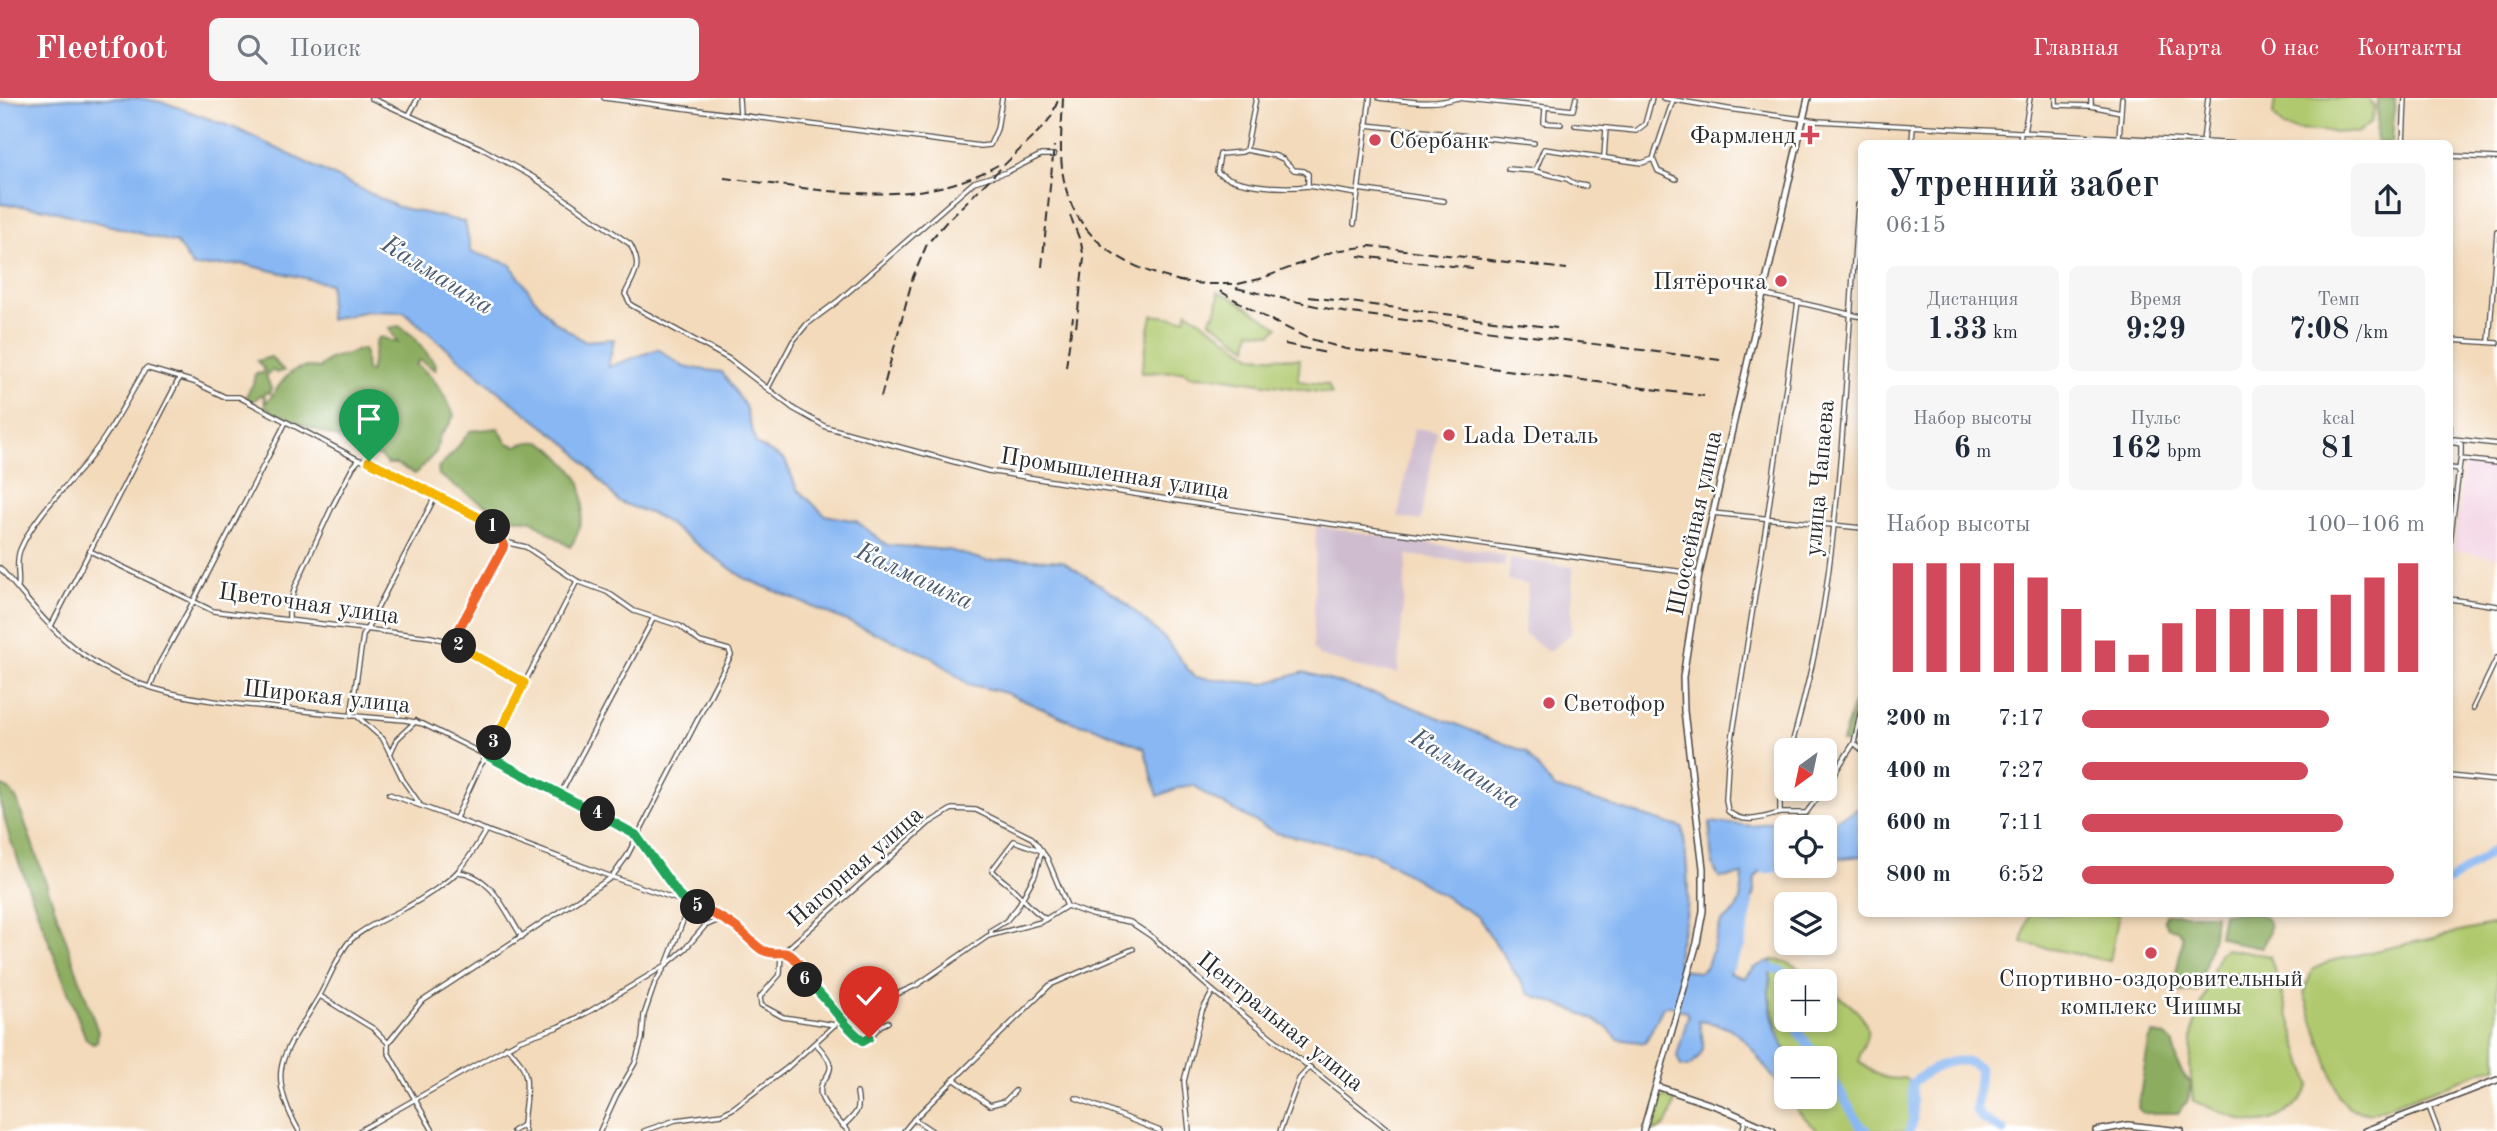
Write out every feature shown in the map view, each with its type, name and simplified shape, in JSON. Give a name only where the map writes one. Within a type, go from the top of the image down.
[{"type":"main road","name":"Шоссейная улица","points":[[1643,1131],[1700,930],[1704,894],[1702,848],[1684,711],[1683,677],[1699,574],[1808,98]]},
{"type":"main road","points":[[2365,1131],[2497,1080]]},
{"type":"main road","points":[[1656,1086],[1773,1131]]},
{"type":"main road","points":[[2096,1131],[2128,1125],[2181,1131]]},
{"type":"street","points":[[370,98],[409,115],[418,98]]},
{"type":"street","points":[[604,98],[990,145],[997,129],[1002,98]]},
{"type":"street","points":[[739,98],[740,114]]},
{"type":"street","points":[[1246,150],[1256,98]]},
{"type":"street","points":[[1354,224],[1370,98]]},
{"type":"street","points":[[1379,98],[1413,102],[1448,101],[1457,98],[1573,110],[1576,98]]},
{"type":"street","points":[[1575,125],[1636,131],[1645,124],[1652,98]]},
{"type":"street","points":[[1663,98],[1803,119],[2161,140]]},
{"type":"street","points":[[2021,140],[2030,98]]},
{"type":"street","points":[[2056,98],[2056,105],[2091,106],[2121,112]]},
{"type":"street","points":[[2091,98],[2091,106]]},
{"type":"street","points":[[2119,138],[2122,98]]},
{"type":"street","points":[[2203,140],[2208,98]]},
{"type":"street","points":[[2403,140],[2405,98]]},
{"type":"street","points":[[1673,100],[1653,159],[1658,172],[1676,179]]},
{"type":"street","points":[[1545,108],[1544,123],[1561,124]]},
{"type":"street","name":"Промышленная улица","points":[[409,115],[481,148],[533,177],[630,244],[637,257],[638,266],[625,294],[631,305],[729,359],[794,409],[826,427],[988,471],[1294,519],[1699,574]]},
{"type":"street","points":[[1366,125],[1534,143]]},
{"type":"street","points":[[1912,140],[1913,125]]},
{"type":"street","points":[[1604,157],[1606,128]]},
{"type":"street","points":[[1535,172],[1544,149],[1642,163],[1653,159]]},
{"type":"street","points":[[1308,187],[1308,174],[1294,170],[1276,156],[1246,150],[1220,154],[1217,172],[1231,180],[1258,185],[1357,191],[1444,201]]},
{"type":"street","points":[[768,388],[800,331],[974,182],[1007,172],[1041,155],[1055,155]]},
{"type":"street","points":[[2453,156],[2497,158]]},
{"type":"street","points":[[1508,169],[1567,178],[1575,184],[1586,186]]},
{"type":"street","name":"улица Чапаева","points":[[1793,738],[1809,680],[1834,525],[1857,205]]},
{"type":"street","points":[[2488,342],[2497,231]]},
{"type":"street","points":[[1762,294],[1858,316]]},
{"type":"street","points":[[1798,302],[1728,764],[1726,800],[1728,811],[1739,818],[1756,820],[1780,813],[1806,813],[1814,802]]},
{"type":"street","points":[[2453,340],[2497,343]]},
{"type":"street","points":[[18,588],[17,564],[25,540],[57,495],[96,448],[146,368],[180,377],[225,397],[239,397],[299,426],[359,460],[369,461],[491,524],[504,544],[526,547],[577,580],[607,592],[625,606],[653,619],[680,626],[700,642],[729,650],[731,654],[627,856],[612,877],[421,1002],[388,1043],[388,1052],[433,1131]]},
{"type":"street","points":[[51,626],[180,377]]},
{"type":"street","points":[[150,686],[286,422]]},
{"type":"street","points":[[2453,441],[2497,444]]},
{"type":"street","points":[[2453,443],[2460,444],[2461,457],[2453,512]]},
{"type":"street","points":[[2461,457],[2497,463]]},
{"type":"street","points":[[289,620],[289,608],[295,587],[331,509],[359,460]]},
{"type":"street","points":[[2453,468],[2459,469]]},
{"type":"street","points":[[351,716],[363,636],[436,495]]},
{"type":"street","points":[[1712,513],[1858,528]]},
{"type":"street","points":[[452,642],[504,544]]},
{"type":"street","name":"Цветочная улица","points":[[90,551],[213,611],[431,637],[452,642],[524,683]]},
{"type":"street","name":"Широкая улица","points":[[0,568],[51,626],[74,647],[96,662],[150,686],[178,696],[214,703],[416,722],[488,756],[636,835],[684,902]]},
{"type":"street","points":[[456,818],[577,580]]},
{"type":"street","points":[[2453,599],[2497,606]]},
{"type":"street","points":[[561,793],[653,619]]},
{"type":"street","points":[[2473,708],[2497,658]]},
{"type":"street","points":[[358,716],[383,739],[403,780],[420,805]]},
{"type":"street","points":[[390,754],[397,739],[416,722]]},
{"type":"street","points":[[1838,768],[1854,743],[1858,724]]},
{"type":"street","points":[[1854,743],[1858,746]]},
{"type":"street","points":[[2453,776],[2497,781]]},
{"type":"street","points":[[389,794],[684,902],[723,919],[770,954],[783,951],[795,959],[800,965],[800,977],[821,993],[841,1019],[864,1041],[888,1022]]},
{"type":"street","points":[[1780,802],[1780,813]]},
{"type":"street","name":"Нагорная улица","points":[[783,951],[929,823],[952,809],[976,810],[990,815],[1032,838],[1042,851],[1067,906]]},
{"type":"street","points":[[299,1131],[287,1110],[281,1091],[280,1069],[291,1043],[320,996],[346,944],[411,906],[458,872],[486,830]]},
{"type":"street","points":[[991,935],[991,930],[1011,916],[1022,898],[1042,851],[1014,841],[992,870],[1022,898],[1035,913],[1046,919]]},
{"type":"street","points":[[458,872],[479,877],[491,888],[522,937]]},
{"type":"street","points":[[600,1131],[635,1063],[649,995],[666,965],[683,921],[686,912],[684,902]]},
{"type":"street","points":[[644,1131],[676,1120],[722,1114],[732,1109],[787,1068],[841,1019],[917,985],[991,935],[1046,919],[1067,906]]},
{"type":"street","name":"Центральная улица","points":[[1067,906],[1092,915],[1130,922],[1151,936],[1213,991],[1383,1129],[1390,1131]]},
{"type":"street","points":[[359,1131],[506,1047],[558,1027],[590,1011],[666,965],[685,949],[705,926],[723,919]]},
{"type":"street","points":[[904,1131],[1050,985],[1133,949]]},
{"type":"street","points":[[783,951],[780,974],[760,997],[761,1005],[783,1017],[835,1025]]},
{"type":"street","points":[[1189,1131],[1184,1080],[1202,1011],[1213,991]]},
{"type":"street","points":[[320,996],[374,1029],[388,1043]]},
{"type":"street","points":[[815,1043],[827,1055],[831,1064],[830,1073],[820,1092],[848,1131]]},
{"type":"street","points":[[506,1047],[525,1068],[523,1125],[526,1131]]},
{"type":"street","points":[[1280,1131],[1299,1079],[1310,1068]]},
{"type":"street","points":[[954,1079],[990,1105],[1005,1101],[1014,1091]]},
{"type":"street","points":[[843,1126],[858,1113],[857,1093]]},
{"type":"street","points":[[1076,1098],[1160,1131]]},
{"type":"street","points":[[2429,1106],[2438,1131]]},
{"type":"street","points":[[914,1119],[932,1131]]},
{"type":"street","points":[[1742,1131],[1746,1119]]},
{"type":"street","points":[[513,1131],[523,1125]]},
{"type":"shaded area","points":[[1414,428],[1437,431],[1421,521],[1398,517]]},
{"type":"shaded area","points":[[2464,465],[2497,468],[2497,557],[2454,550]]},
{"type":"shaded area","points":[[1316,526],[1506,556],[1504,566],[1407,555],[1398,673],[1365,669],[1319,656],[1313,648]]},
{"type":"shaded area","points":[[1510,559],[1573,567],[1571,634],[1548,652],[1524,633],[1528,585],[1508,580]]},
{"type":"green space","points":[[2275,98],[2368,98],[2375,107],[2371,122],[2358,133],[2296,130],[2283,127],[2273,114]]},
{"type":"green space","points":[[2378,98],[2395,98],[2392,140],[2376,140]]},
{"type":"green space","points":[[1218,292],[1231,297],[1278,327],[1272,334],[1250,331],[1248,347],[1210,321],[1212,314],[1215,315]]},
{"type":"green space","points":[[1187,311],[1253,356],[1300,359],[1298,381],[1328,385],[1332,394],[1219,377],[1191,376],[1183,371],[1141,373],[1152,315],[1185,319]]},
{"type":"green space","points":[[399,326],[413,336],[436,365],[435,370],[420,360],[416,364],[443,393],[454,415],[440,435],[436,452],[415,474],[396,464],[387,464],[380,456],[370,456],[364,449],[368,429],[361,427],[352,444],[274,413],[265,407],[264,395],[253,402],[246,396],[255,374],[265,370],[257,361],[271,357],[284,371],[276,373],[272,370],[266,375],[271,389],[269,393],[264,393],[266,403],[293,371],[300,368],[319,368],[331,358],[362,349],[365,353],[366,371],[370,372],[377,339],[381,337],[398,343],[389,328]]},
{"type":"green space","points":[[498,428],[507,443],[516,446],[536,442],[547,445],[575,474],[582,491],[582,516],[570,547],[532,521],[513,518],[479,502],[439,475],[438,468],[470,431]]},
{"type":"green space","points":[[1858,680],[1858,744],[1842,742]]},
{"type":"green space","points":[[0,785],[9,789],[17,800],[98,1032],[97,1042],[93,1044],[86,1039],[10,839],[0,803]]},
{"type":"green space","points":[[2028,917],[2118,917],[2110,961],[2022,943]]},
{"type":"green space","points":[[2165,917],[2215,917],[2213,936],[2198,991],[2177,992],[2173,989],[2182,935],[2177,929],[2167,927]]},
{"type":"green space","points":[[2222,917],[2264,917],[2269,923],[2269,931],[2262,948],[2235,943],[2219,936]]},
{"type":"green space","points":[[2491,925],[2497,927],[2497,1066],[2371,1113],[2349,1108],[2339,1096],[2304,994],[2312,970],[2330,961]]},
{"type":"green space","points":[[2226,949],[2270,956],[2310,1085],[2294,1106],[2270,1120],[2246,1121],[2193,1101],[2190,1066],[2193,1029],[2219,954]]},
{"type":"green space","points":[[1772,960],[1801,969],[1774,969],[1774,1014],[1769,994]]},
{"type":"green space","points":[[1837,995],[1859,1014],[1867,1028],[1859,1061],[1880,1075],[1904,1078],[1912,1083],[1913,1131],[1818,1131],[1796,1109],[1837,1109],[1837,1046],[1783,1046],[1778,1032],[1837,1032]]},
{"type":"green space","points":[[2153,1034],[2166,1036],[2174,1044],[2178,1065],[2191,1083],[2188,1100],[2178,1113],[2143,1113],[2138,1108],[2149,1041]]},
{"type":"green space","points":[[1665,1096],[1675,1100],[1670,1116],[1661,1128],[1649,1131],[1658,1100]]},
{"type":"water","points":[[69,98],[140,98],[166,103],[237,129],[398,207],[465,222],[471,252],[510,264],[553,320],[584,341],[614,339],[608,367],[658,349],[684,367],[722,372],[745,406],[756,444],[785,460],[797,489],[825,515],[856,521],[887,545],[949,550],[987,561],[1017,558],[1062,561],[1119,597],[1165,639],[1194,677],[1263,684],[1304,672],[1397,701],[1526,752],[1554,788],[1683,828],[1688,899],[1678,953],[1680,970],[1700,972],[1707,966],[1721,922],[1733,913],[1741,896],[1743,875],[1721,878],[1714,867],[1710,822],[1754,826],[1774,821],[1774,868],[1763,869],[1755,878],[1754,892],[1729,973],[1744,978],[1755,967],[1772,960],[1769,991],[1771,1011],[1774,1032],[1777,1032],[1784,1046],[1774,1046],[1774,1079],[1742,1038],[1717,1024],[1699,1021],[1703,1041],[1700,1056],[1688,1067],[1681,1066],[1677,1056],[1688,1016],[1686,1012],[1670,1005],[1663,1007],[1645,1043],[1618,1039],[1605,1026],[1583,1014],[1529,994],[1478,917],[1373,853],[1276,833],[1206,795],[1194,785],[1158,796],[1144,748],[1093,727],[1075,723],[1006,693],[968,684],[930,656],[744,578],[657,516],[619,502],[571,447],[500,393],[404,312],[367,311],[329,320],[330,284],[243,264],[193,267],[177,243],[46,209],[0,204],[0,103]]},
{"type":"water","points":[[1858,809],[1858,856],[1837,859],[1837,820]]},
{"type":"waterway","points":[[2453,879],[2497,848]]},
{"type":"waterway","points":[[1765,869],[1774,868]]},
{"type":"waterway","points":[[1729,967],[1740,947],[1749,904]]},
{"type":"waterway","name":"Калмашка","points":[[1761,972],[1767,967],[1775,969]]},
{"type":"waterway","name":"Калмашка","points":[[1798,1032],[1809,1046]]},
{"type":"waterway","name":"Калмашка","points":[[1909,1131],[1913,1118],[1912,1083],[1936,1067],[1954,1061],[1963,1061],[1980,1069],[1976,1111],[1983,1119],[2004,1131]]},
{"type":"waterway","name":"Калмашка","points":[[1837,1086],[1861,1127],[1868,1131]]},
{"type":"railway","points":[[881,397],[913,277],[927,244],[1043,127],[1051,117],[1059,98]]},
{"type":"railway","points":[[1063,98],[1063,174],[1072,206],[1082,223],[1110,252],[1146,270],[1186,282]]},
{"type":"railway","points":[[1042,267],[1054,146]]},
{"type":"railway","points":[[724,178],[828,191],[898,193],[932,189],[965,180],[998,165]]},
{"type":"railway","points":[[1070,215],[1084,258],[1076,328]]},
{"type":"railway","points":[[1178,281],[1238,284],[1260,279],[1334,251],[1370,246],[1567,269]]},
{"type":"railway","points":[[1358,256],[1472,268]]},
{"type":"railway","points":[[1236,288],[1343,312],[1720,360]]},
{"type":"railway","points":[[1220,291],[1277,324]]},
{"type":"railway","points":[[1309,297],[1557,328]]},
{"type":"railway","points":[[1066,367],[1073,317]]},
{"type":"railway","points":[[1271,320],[1307,338],[1346,349],[1704,396]]},
{"type":"railway","points":[[1285,344],[1326,353]]},
{"type":"place","name":"Фармленд","points":[[1810,135]]},
{"type":"place","name":"Сбербанк","points":[[1375,140]]},
{"type":"place","name":"Пятёрочка","points":[[1781,281]]},
{"type":"place","name":"Lada Dеталь","points":[[1449,435]]},
{"type":"place","name":"Светофор","points":[[1549,703]]},
{"type":"place","name":"Спортивно-оздоровительный комплекс Чишмы","points":[[2151,953]]},
{"type":"route","points":[[369,461],[489,523],[504,544],[452,642],[524,683],[488,756],[636,835],[684,902],[718,916],[770,954],[783,951],[795,959],[800,965],[800,977],[821,993],[849,1029],[864,1041],[869,1038]]}]
